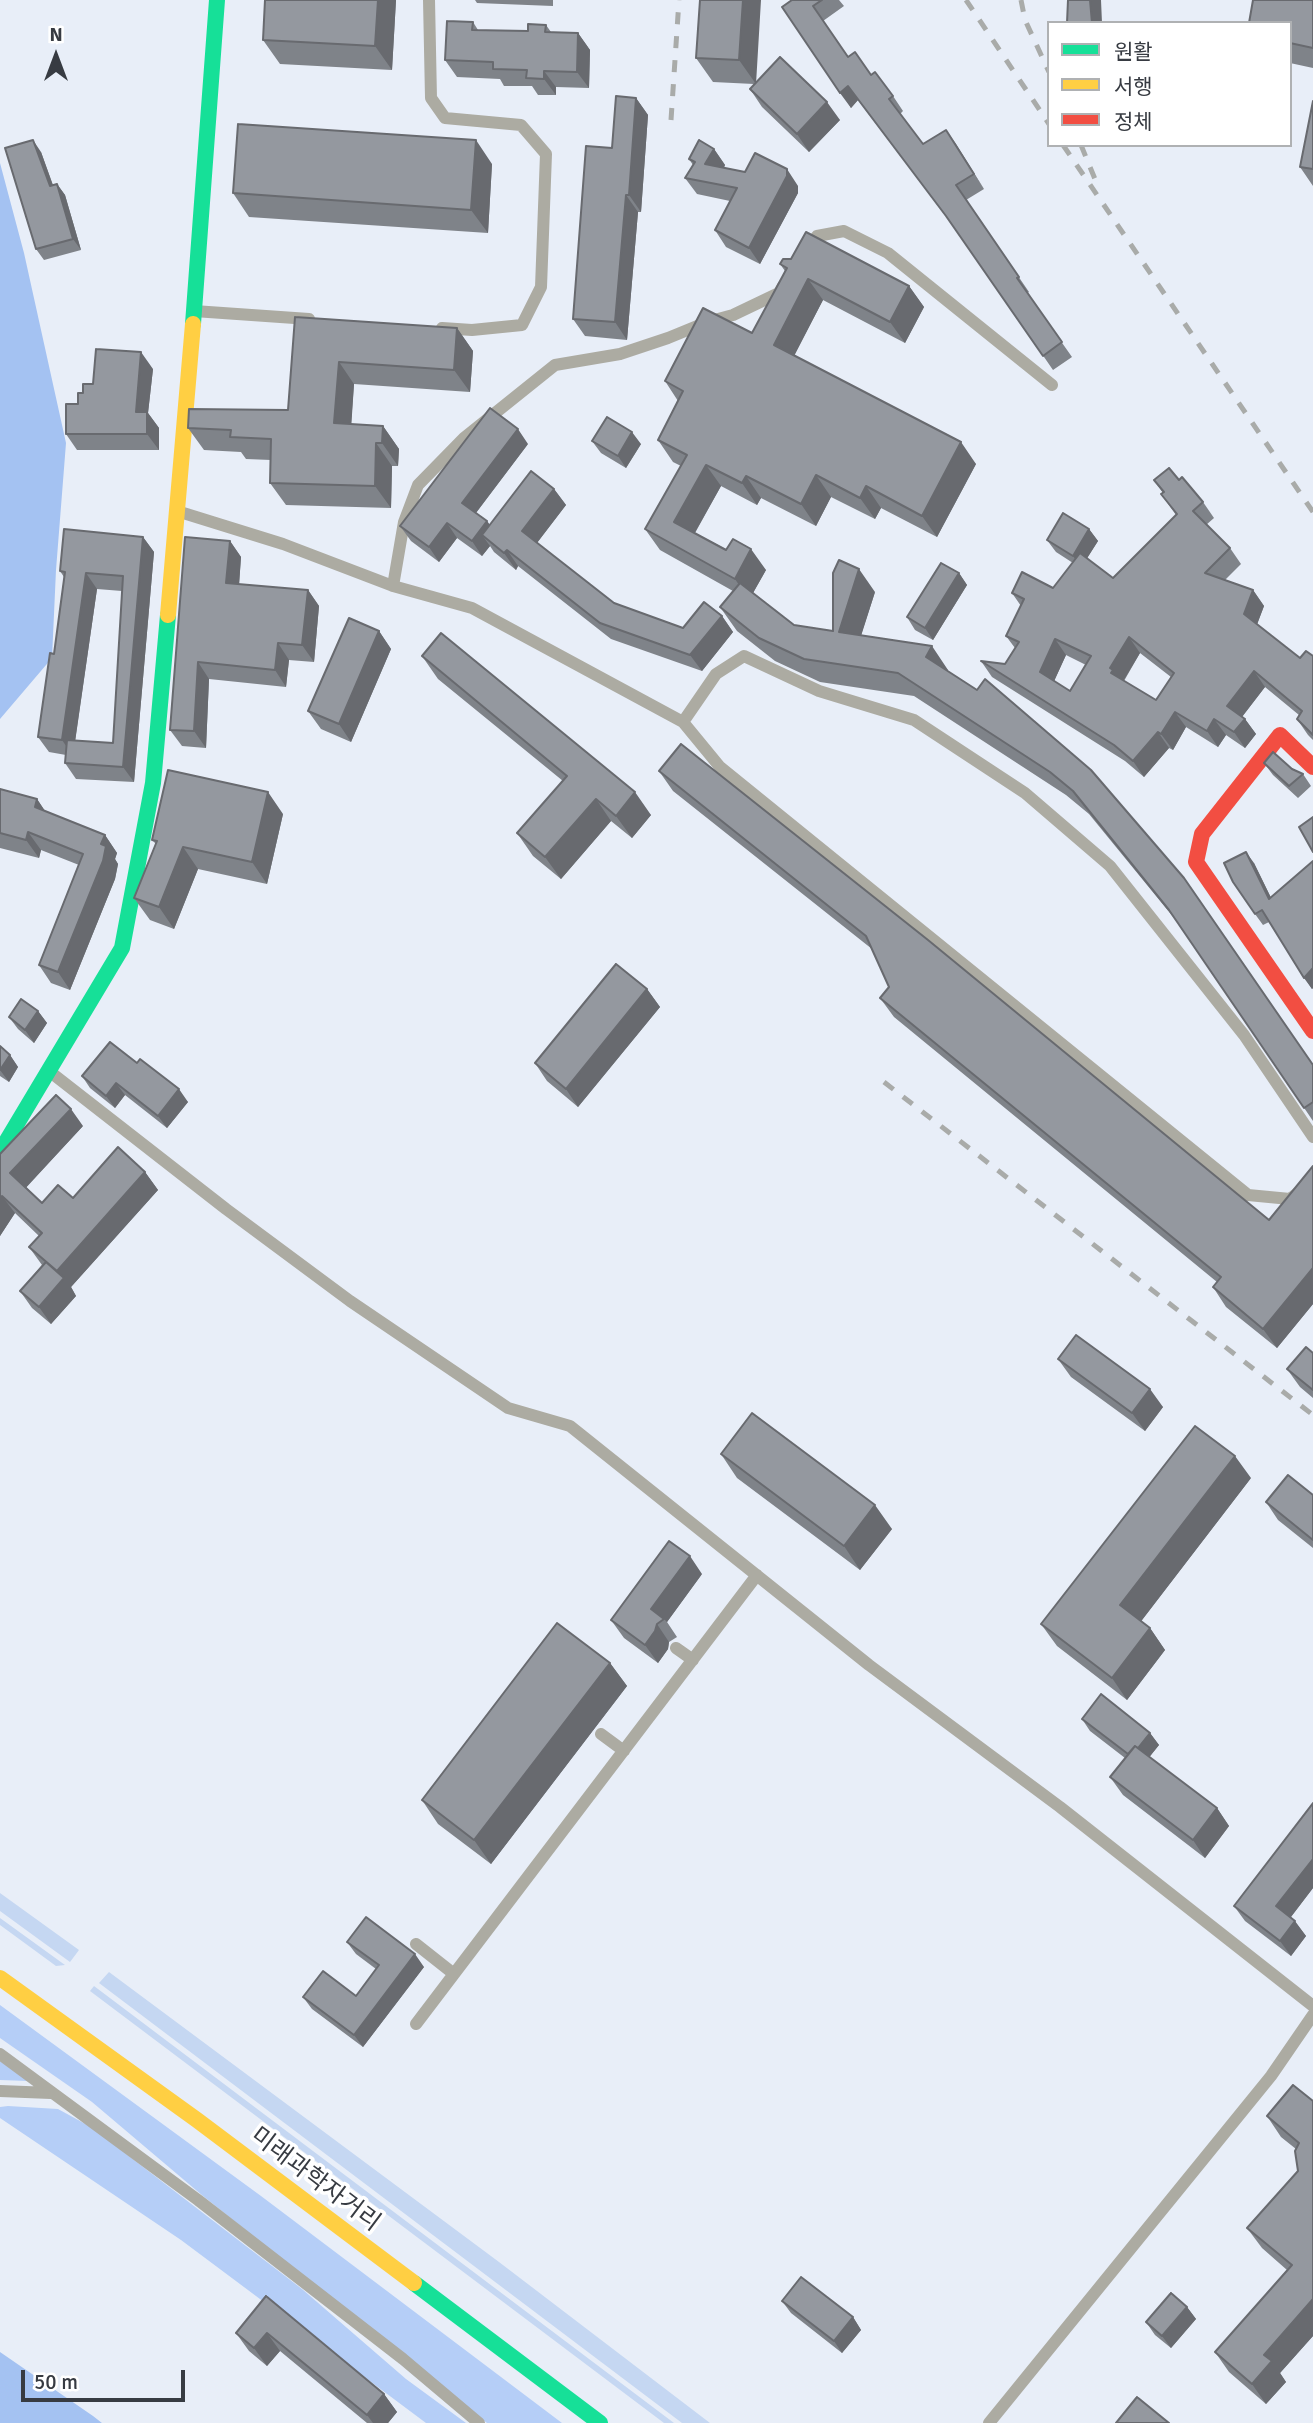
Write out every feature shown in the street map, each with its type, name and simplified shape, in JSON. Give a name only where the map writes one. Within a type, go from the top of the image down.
[{"type":"street","points":[[0,1152],[122,948],[153,783],[194,311],[217,0]]},
{"type":"street","points":[[1313,767],[1280,735],[1202,834],[1196,863],[1313,1031]]},
{"type":"street","name":"미래과학자거리","points":[[0,1978],[197,2120],[600,2423]]},
{"type":"lane","points":[[429,0],[431,98],[445,118],[521,125],[546,154],[541,287],[522,325],[472,330],[430,327]]},
{"type":"lane","points":[[393,586],[404,522],[418,485],[464,438],[555,365],[620,354],[707,322],[733,316],[779,293],[817,236],[844,231],[888,253],[1052,385]]},
{"type":"lane","points":[[194,311],[320,320]]},
{"type":"lane","points":[[176,510],[283,544],[393,586],[472,608],[683,722],[720,767],[1248,1195],[1290,1199],[1313,1181]]},
{"type":"lane","points":[[683,722],[716,674],[744,656],[819,691],[914,719],[1025,793],[1111,866],[1244,1035],[1313,1137]]},
{"type":"lane","points":[[48,1071],[216,1202],[350,1301],[508,1408],[570,1426],[869,1665],[1070,1816],[1313,2006]]},
{"type":"lane","points":[[416,2024],[757,1575]]},
{"type":"lane","points":[[676,1647],[693,1660]]},
{"type":"lane","points":[[601,1734],[624,1751]]},
{"type":"lane","points":[[416,1944],[454,1974]]},
{"type":"lane","points":[[989,2423],[1271,2076],[1313,2015]]},
{"type":"lane","points":[[0,2054],[198,2200],[403,2359],[479,2423]]},
{"type":"lane","points":[[0,2091],[51,2093]]},
{"type":"shaded area","points":[[0,163],[24,253],[66,443],[52,658],[0,719]]},
{"type":"shaded area","points":[[0,1893],[79,1950],[70,1962],[0,1911]]},
{"type":"shaded area","points":[[0,1918],[65,1965],[56,1966],[0,1925]]},
{"type":"shaded area","points":[[109,1972],[499,2262],[710,2423],[682,2423],[99,1983]]},
{"type":"shaded area","points":[[94,1986],[674,2423],[664,2423],[90,1991]]},
{"type":"shaded area","points":[[0,2005],[261,2196],[562,2423],[487,2423],[203,2196],[92,2102],[0,2038]]},
{"type":"shaded area","points":[[0,2061],[28,2081],[0,2080]]},
{"type":"shaded area","points":[[0,2107],[58,2109],[91,2127],[302,2289],[406,2379],[466,2423],[426,2423],[181,2240],[0,2118]]},
{"type":"shaded area","points":[[0,2352],[93,2416],[102,2423],[0,2423]]},
{"type":"building","points":[[265,0],[378,0],[375,46],[263,40]]},
{"type":"building","points":[[700,0],[743,0],[739,60],[696,58]]},
{"type":"building","points":[[792,0],[822,0],[813,6],[848,57],[855,52],[871,75],[875,72],[893,96],[889,99],[923,144],[946,130],[974,174],[956,185],[1062,342],[1043,356],[946,216],[848,86],[840,93],[782,7]]},
{"type":"building","points":[[1068,0],[1090,0],[1092,21],[1067,21]]},
{"type":"building","points":[[1253,0],[1313,0],[1313,48],[1292,43],[1292,21],[1249,21]]},
{"type":"building","points":[[447,21],[473,22],[472,30],[528,31],[528,24],[546,25],[545,32],[578,33],[577,72],[544,71],[544,79],[526,78],[527,70],[493,69],[493,62],[445,60]]},
{"type":"building","points":[[780,57],[827,102],[797,134],[750,89]]},
{"type":"building","points":[[616,96],[636,98],[615,322],[573,319],[586,146],[612,148]]},
{"type":"building","points":[[1313,101],[1313,169],[1300,167]]},
{"type":"building","points":[[238,124],[476,140],[471,210],[233,193]]},
{"type":"building","points":[[33,140],[50,186],[57,184],[73,239],[36,249],[5,148]]},
{"type":"building","points":[[699,140],[714,149],[705,164],[745,172],[755,153],[787,169],[787,176],[749,248],[715,230],[737,188],[685,178],[695,162],[689,159]]},
{"type":"building","points":[[806,232],[909,286],[890,322],[808,279],[774,345],[961,442],[922,516],[866,486],[860,498],[816,475],[801,504],[746,476],[742,483],[706,465],[674,522],[726,550],[733,539],[751,549],[735,579],[645,529],[687,455],[658,440],[683,391],[665,381],[703,308],[752,333],[787,268],[780,264],[783,259],[791,259]]},
{"type":"building","points":[[295,317],[457,328],[454,370],[339,362],[334,423],[383,426],[382,443],[376,443],[375,486],[270,483],[271,439],[230,437],[231,430],[188,428],[189,409],[288,410]]},
{"type":"building","points":[[96,349],[141,352],[136,412],[147,412],[147,434],[66,434],[66,404],[78,404],[78,393],[83,393],[83,384],[93,384]]},
{"type":"building","points":[[490,408],[518,429],[462,503],[487,521],[472,541],[447,523],[429,547],[400,526]]},
{"type":"building","points":[[607,417],[632,432],[618,456],[592,441]]},
{"type":"building","points":[[1169,468],[1179,480],[1182,477],[1203,502],[1193,511],[1230,548],[1205,573],[1253,590],[1244,614],[1300,658],[1306,651],[1313,656],[1313,735],[1297,719],[1302,711],[1254,671],[1227,706],[1245,719],[1234,732],[1214,719],[1207,731],[1175,712],[1161,734],[1158,732],[1133,761],[1114,745],[981,661],[1005,664],[1019,642],[1006,636],[1024,599],[1012,593],[1022,572],[1053,588],[1080,553],[1113,578],[1177,514],[1154,480]],"holes":[[[1129,637],[1174,673],[1156,700],[1111,673],[1113,670],[1110,668]],[[1055,639],[1091,656],[1070,691],[1040,672]]]},
{"type":"building","points":[[531,471],[554,489],[522,531],[614,603],[683,628],[704,602],[722,616],[690,655],[600,623],[507,550],[504,553],[482,535]]},
{"type":"building","points":[[1063,513],[1089,529],[1073,556],[1047,540]]},
{"type":"building","points":[[64,529],[143,537],[123,767],[65,763],[67,740],[113,743],[123,576],[86,573],[62,740],[38,737],[50,653],[54,654],[65,572],[60,571]]},
{"type":"building","points":[[185,537],[230,541],[226,583],[308,590],[302,645],[278,643],[275,670],[198,662],[194,731],[170,730]]},
{"type":"building","points":[[839,560],[859,569],[839,632],[932,646],[926,657],[977,690],[985,679],[1091,770],[1184,878],[1313,1065],[1313,1102],[1304,1108],[1169,910],[1073,791],[1050,772],[898,673],[804,659],[759,638],[720,607],[740,583],[794,625],[833,631],[833,573]]},
{"type":"building","points":[[941,563],[959,573],[925,628],[907,617]]},
{"type":"building","points":[[349,618],[379,631],[339,724],[308,711]]},
{"type":"building","points":[[441,633],[635,792],[616,816],[596,799],[545,857],[517,833],[567,776],[422,656]]},
{"type":"building","points":[[681,744],[928,940],[1269,1220],[1313,1166],[1313,1268],[1263,1329],[1213,1287],[1221,1277],[880,998],[889,987],[866,936],[659,771]]},
{"type":"building","points":[[1273,752],[1292,769],[1303,774],[1289,786],[1264,763]]},
{"type":"building","points":[[168,770],[268,792],[252,862],[183,847],[159,907],[134,898],[157,841],[152,840]]},
{"type":"building","points":[[0,789],[37,799],[35,807],[105,835],[101,844],[106,846],[103,861],[58,972],[39,965],[83,854],[28,832],[26,840],[0,833]]},
{"type":"building","points":[[1313,817],[1313,852],[1299,827]]},
{"type":"building","points":[[1246,852],[1269,899],[1313,861],[1313,968],[1304,978],[1262,910],[1255,914],[1233,882],[1224,863]]},
{"type":"building","points":[[616,964],[647,989],[566,1089],[535,1063]]},
{"type":"building","points":[[21,999],[38,1011],[25,1030],[9,1017]]},
{"type":"building","points":[[110,1042],[137,1063],[140,1059],[179,1089],[158,1116],[116,1083],[106,1096],[82,1076]]},
{"type":"building","points":[[0,1046],[10,1055],[0,1070]]},
{"type":"building","points":[[56,1095],[71,1109],[10,1173],[42,1203],[58,1185],[73,1198],[118,1147],[145,1172],[57,1271],[29,1247],[42,1233],[2,1196],[0,1199],[0,1154]]},
{"type":"building","points":[[46,1262],[64,1278],[39,1307],[20,1291]]},
{"type":"building","points":[[1076,1335],[1150,1389],[1132,1413],[1058,1359]]},
{"type":"building","points":[[1306,1347],[1313,1353],[1313,1390],[1287,1369]]},
{"type":"building","points":[[752,1413],[875,1505],[844,1546],[721,1454]]},
{"type":"building","points":[[1195,1426],[1235,1456],[1120,1605],[1150,1628],[1112,1678],[1041,1624]]},
{"type":"building","points":[[1288,1475],[1313,1495],[1313,1540],[1266,1502]]},
{"type":"building","points":[[669,1541],[690,1556],[651,1609],[664,1619],[657,1624],[645,1645],[611,1620]]},
{"type":"building","points":[[557,1623],[610,1663],[474,1840],[422,1800]]},
{"type":"building","points":[[1101,1694],[1150,1733],[1138,1748],[1135,1746],[1128,1754],[1082,1719]]},
{"type":"building","points":[[1135,1746],[1217,1808],[1193,1840],[1110,1777]]},
{"type":"building","points":[[1313,1803],[1313,1859],[1276,1906],[1295,1921],[1280,1941],[1234,1906]]},
{"type":"building","points":[[366,1917],[415,1954],[354,2035],[303,1997],[323,1971],[356,1996],[379,1965],[347,1942]]},
{"type":"building","points":[[1293,2085],[1313,2101],[1313,2299],[1264,2355],[1272,2361],[1252,2384],[1215,2352],[1292,2265],[1247,2228],[1298,2171],[1295,2151],[1299,2143],[1267,2116]]},
{"type":"building","points":[[801,2277],[853,2317],[834,2341],[782,2301]]},
{"type":"building","points":[[1171,2293],[1187,2307],[1162,2336],[1146,2322]]},
{"type":"building","points":[[266,2296],[384,2394],[367,2415],[267,2333],[254,2348],[236,2333]]},
{"type":"building","points":[[1137,2397],[1169,2423],[1116,2423]]},
{"type":"railway","points":[[671,120],[679,0]]},
{"type":"railway","points":[[966,0],[1047,121]]},
{"type":"railway","points":[[1021,0],[1025,20],[1047,68]]},
{"type":"railway","points":[[1064,147],[1313,512]]},
{"type":"railway","points":[[1082,147],[1097,184]]},
{"type":"railway","points":[[884,1082],[1313,1415]]},
{"type":"traffic: fast","points":[[193,324],[217,0]]},
{"type":"traffic: fast","points":[[0,1152],[122,948],[153,783],[168,615]]},
{"type":"traffic: fast","points":[[414,2283],[600,2423]]},
{"type":"traffic: slow","points":[[168,615],[193,324]]},
{"type":"traffic: slow","points":[[0,1978],[197,2120],[414,2283]]},
{"type":"traffic: jam","points":[[1313,767],[1280,735],[1202,834],[1196,862],[1313,1031]]}]
